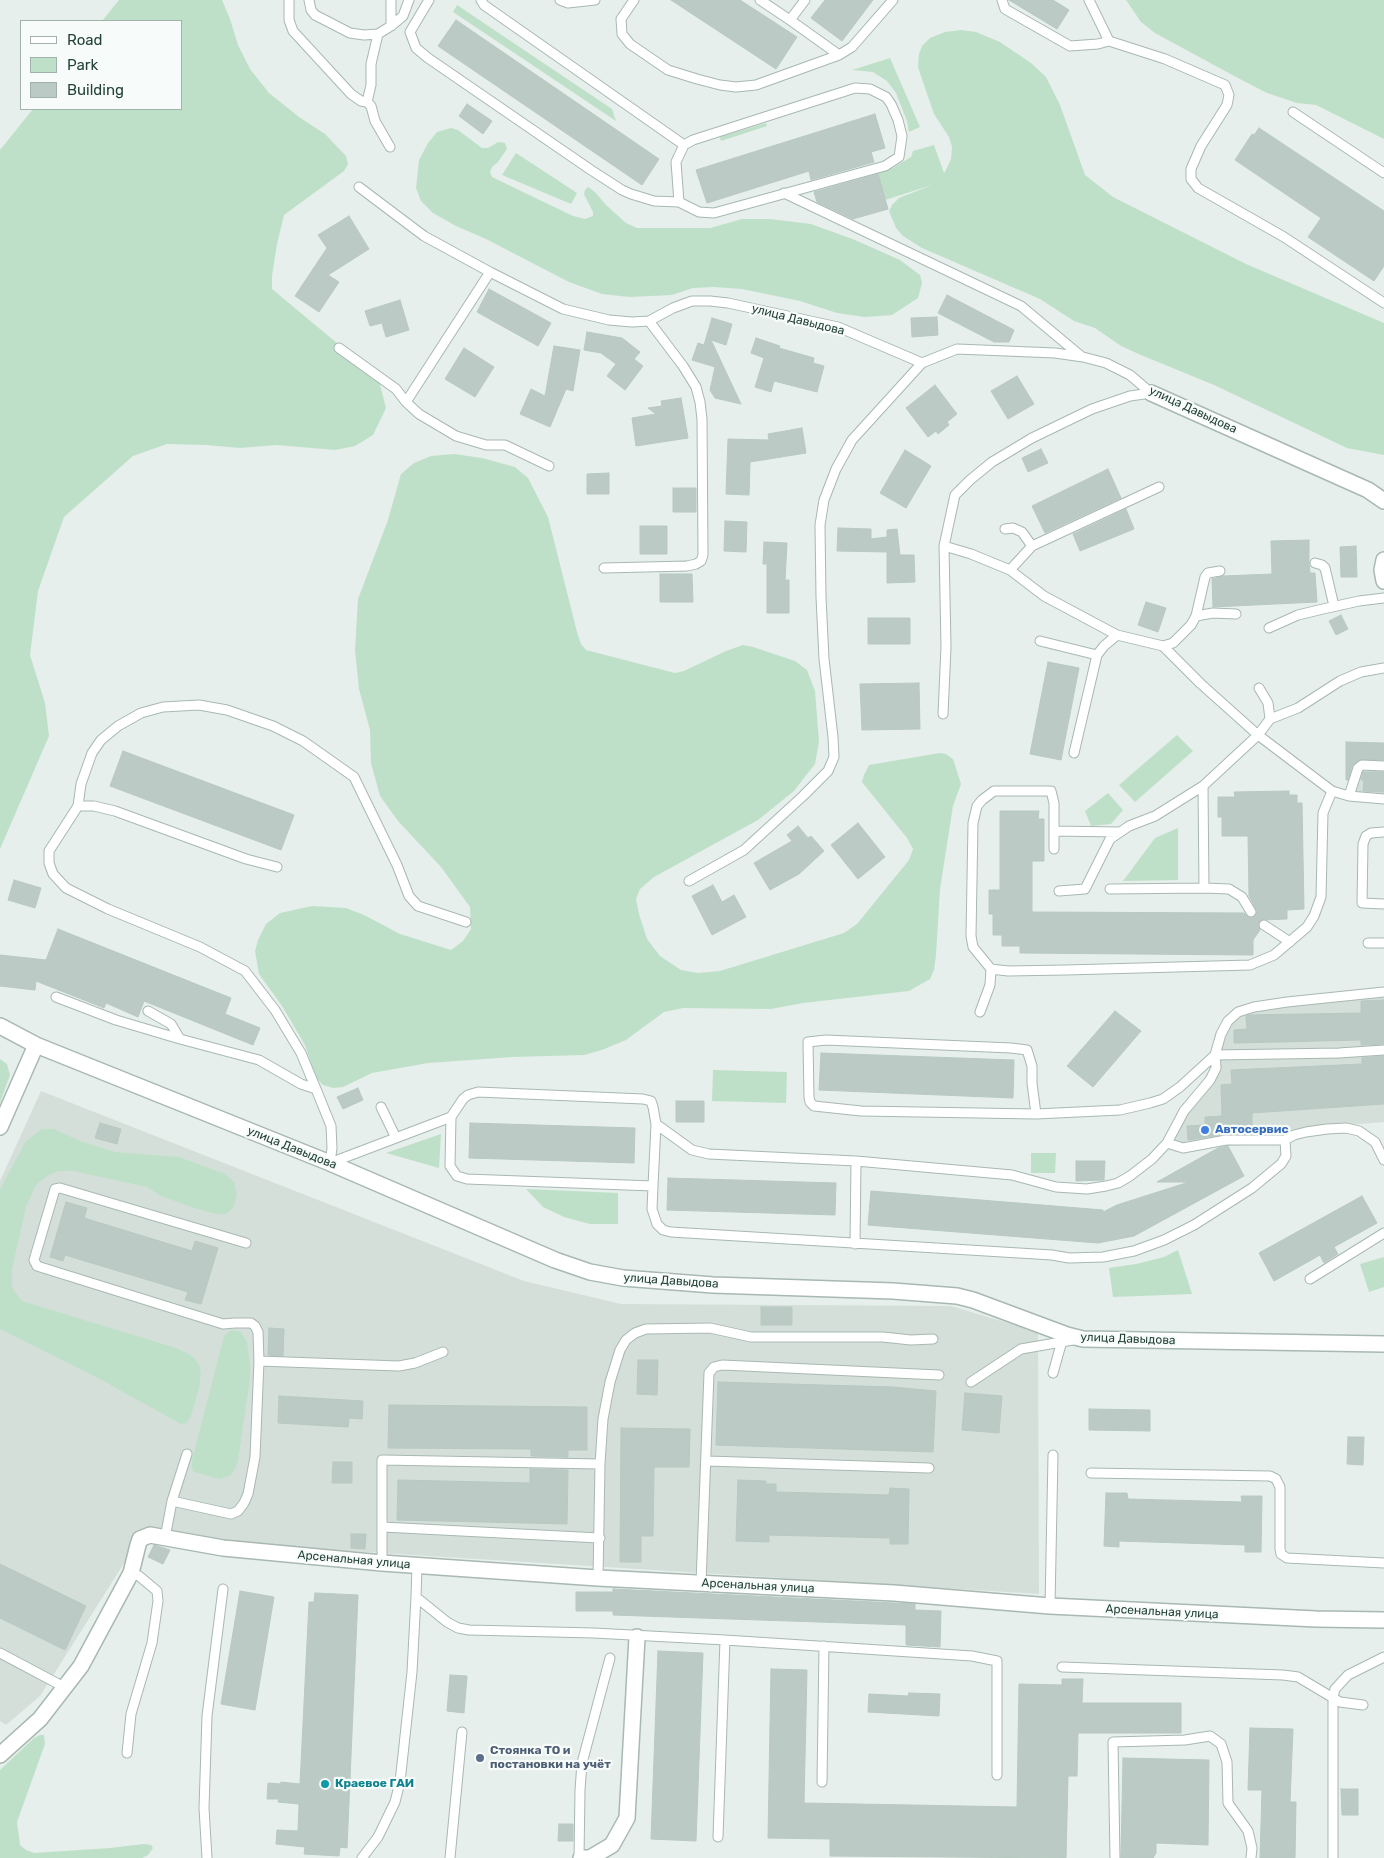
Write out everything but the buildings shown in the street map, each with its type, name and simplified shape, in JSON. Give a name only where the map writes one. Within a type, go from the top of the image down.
[{"type":"street","name":"улица Давыдова","points":[[1151,393],[1368,490],[1384,501]]},
{"type":"street","points":[[1384,560],[1382,570],[1384,581]]},
{"type":"street","name":"улица Давыдова","points":[[0,1026],[36,1046],[330,1163],[555,1260],[590,1272],[623,1278],[714,1285],[893,1291],[957,1296],[1083,1339],[1384,1344]]},
{"type":"street","points":[[0,1127],[36,1046]]},
{"type":"street","name":"Арсенальная улица","points":[[132,1573],[140,1539],[150,1535],[223,1548],[417,1566],[598,1578],[894,1593],[1050,1606],[1316,1619],[1384,1620]]},
{"type":"street","points":[[0,1755],[40,1718],[66,1688],[93,1646],[132,1573]]},
{"type":"street","points":[[580,1858],[591,1858],[612,1845],[627,1818],[637,1637]]},
{"type":"lane","points":[[289,0],[289,20],[292,31],[351,94],[371,106],[375,121],[390,147]]},
{"type":"lane","points":[[309,0],[311,10],[315,15],[350,32],[364,35],[378,34],[391,26],[403,16],[409,0]]},
{"type":"lane","points":[[391,0],[391,26]]},
{"type":"lane","points":[[429,0],[410,32],[416,48],[428,58],[622,190],[654,200],[679,202],[699,212],[714,213],[885,166],[899,157],[902,136],[898,120],[886,98],[870,89],[855,88],[693,140],[684,145],[676,162],[679,202]]},
{"type":"lane","points":[[481,0],[484,5],[684,145]]},
{"type":"lane","points":[[560,0],[568,3],[595,0]]},
{"type":"lane","points":[[634,0],[621,19],[622,34],[630,44],[668,70],[720,85],[736,87],[756,85],[838,55],[852,47],[893,0]]},
{"type":"lane","points":[[760,0],[838,55]]},
{"type":"lane","points":[[790,20],[805,0]]},
{"type":"lane","points":[[1002,0],[1005,9],[1070,46],[1098,44],[1109,40],[1165,59],[1225,85],[1229,95],[1227,105],[1201,146],[1191,169],[1191,180],[1198,188],[1284,237],[1384,303]]},
{"type":"lane","points":[[1089,0],[1109,40]]},
{"type":"lane","points":[[367,102],[372,85],[371,64],[378,34]]},
{"type":"lane","points":[[1293,112],[1384,172]]},
{"type":"lane","name":"улица Давыдова","points":[[358,187],[424,236],[563,309],[609,320],[632,322],[649,320],[672,308],[692,301],[728,303],[838,327],[922,363],[958,349],[1056,353],[1082,357],[1106,363],[1130,375],[1151,393]]},
{"type":"lane","points":[[784,193],[1021,306],[1082,357]]},
{"type":"lane","points":[[406,402],[490,272]]},
{"type":"lane","points":[[604,568],[687,566],[701,561],[703,555],[702,419],[698,394],[684,366],[649,320]]},
{"type":"lane","points":[[340,348],[396,389],[419,414],[456,436],[486,445],[505,445],[549,466]]},
{"type":"lane","points":[[689,881],[744,850],[828,771],[834,757],[824,658],[821,597],[820,525],[824,500],[836,469],[852,440],[922,363]]},
{"type":"lane","points":[[943,714],[946,647],[944,546],[955,495],[992,462],[1032,438],[1092,409],[1130,396],[1151,393]]},
{"type":"lane","points":[[1010,570],[1032,546],[1159,487]]},
{"type":"lane","points":[[1005,529],[1012,528],[1022,532],[1032,546]]},
{"type":"lane","points":[[944,546],[971,554],[1010,570],[1044,596],[1117,635],[1164,646],[1173,643],[1192,625],[1196,616],[1205,577],[1208,573],[1220,571]]},
{"type":"lane","points":[[1315,564],[1322,565],[1325,568],[1334,606]]},
{"type":"lane","points":[[1269,628],[1298,615],[1334,606],[1384,598]]},
{"type":"lane","points":[[1196,616],[1213,613],[1236,614]]},
{"type":"lane","points":[[1074,753],[1097,655],[1117,635]]},
{"type":"lane","points":[[1040,642],[1097,655]]},
{"type":"lane","points":[[1164,646],[1196,680],[1258,735],[1332,791],[1349,796],[1384,799]]},
{"type":"lane","points":[[1059,891],[1081,890],[1087,887],[1107,845],[1119,832],[1155,816],[1203,786],[1258,735],[1270,720],[1298,708],[1340,681],[1361,672],[1384,668]]},
{"type":"lane","points":[[1259,688],[1268,704],[1270,720]]},
{"type":"lane","points":[[451,1117],[330,1163],[332,1148],[331,1126],[301,1054],[275,1010],[245,971],[200,946],[108,909],[66,888],[53,874],[49,864],[49,851],[78,806],[81,784],[92,753],[101,740],[118,726],[141,713],[163,707],[200,705],[227,710],[273,726],[303,741],[354,777],[397,865],[409,896],[418,906],[466,922]]},
{"type":"lane","points":[[1349,796],[1358,768],[1362,765],[1384,766]]},
{"type":"lane","points":[[1203,786],[1204,888]]},
{"type":"lane","points":[[980,1012],[990,985],[991,969],[973,947],[971,936],[973,823],[977,806],[994,791],[1051,791],[1054,803],[1054,849]]},
{"type":"lane","points":[[991,969],[1008,971],[1250,965],[1274,955],[1307,926],[1319,905],[1321,897],[1323,813],[1332,791]]},
{"type":"lane","points":[[78,806],[94,806],[115,811],[246,859],[277,867]]},
{"type":"lane","points":[[1054,831],[1119,832]]},
{"type":"lane","points":[[1384,832],[1371,833],[1366,836],[1363,844],[1362,903],[1384,904]]},
{"type":"lane","points":[[1110,889],[1229,889],[1242,897],[1251,912]]},
{"type":"lane","points":[[1264,925],[1290,942]]},
{"type":"lane","points":[[1368,943],[1384,943]]},
{"type":"lane","points":[[656,1124],[692,1150],[709,1154],[856,1161],[1012,1175],[1056,1187],[1087,1189],[1118,1182],[1152,1159],[1167,1143],[1184,1111],[1210,1080],[1216,1068],[1215,1055],[1221,1034],[1228,1021],[1242,1010],[1287,1002],[1384,992]]},
{"type":"lane","points":[[56,996],[116,1020],[259,1060],[301,1084],[316,1089]]},
{"type":"lane","points":[[148,1011],[171,1024],[180,1039]]},
{"type":"lane","points":[[1036,1114],[1032,1066],[1027,1050],[826,1040],[808,1042],[808,1097],[814,1106],[861,1111],[1036,1114],[1120,1110],[1163,1099],[1180,1087],[1215,1055],[1339,1054],[1384,1050]]},
{"type":"lane","points":[[653,1186],[461,1178],[453,1172],[450,1166],[451,1117],[462,1099],[478,1092],[643,1099],[651,1101],[656,1124],[652,1209],[657,1224],[663,1230],[671,1232],[1052,1255],[1069,1258],[1117,1255],[1164,1240],[1186,1229],[1252,1188],[1281,1164],[1286,1156],[1285,1140]]},
{"type":"lane","points":[[381,1107],[396,1138]]},
{"type":"lane","points":[[1167,1143],[1182,1148],[1226,1140],[1285,1140],[1306,1132],[1346,1128],[1358,1131],[1379,1141],[1384,1160]]},
{"type":"lane","points":[[855,1244],[856,1161]]},
{"type":"lane","points":[[172,1501],[231,1514],[238,1512],[244,1503],[248,1494],[255,1457],[259,1361],[258,1332],[255,1326],[251,1323],[242,1322],[222,1324],[37,1266],[34,1260],[55,1189],[60,1188],[246,1243]]},
{"type":"lane","points":[[1310,1279],[1384,1233]]},
{"type":"lane","points":[[598,1578],[600,1464],[603,1419],[610,1382],[620,1350],[626,1340],[635,1333],[646,1329],[710,1328],[751,1337],[933,1339]]},
{"type":"lane","points":[[971,1382],[1004,1361],[1017,1350],[1083,1339]]},
{"type":"lane","points":[[1053,1373],[1062,1341]]},
{"type":"lane","points":[[259,1361],[398,1366],[415,1363],[443,1352]]},
{"type":"lane","points":[[701,1583],[709,1373],[714,1367],[722,1365],[939,1376]]},
{"type":"lane","points":[[165,1538],[172,1501],[186,1454]]},
{"type":"lane","points":[[1050,1606],[1053,1455]]},
{"type":"lane","points":[[382,1563],[382,1460],[600,1464]]},
{"type":"lane","points":[[707,1461],[929,1468]]},
{"type":"lane","points":[[1091,1473],[1270,1476],[1276,1479],[1280,1487],[1281,1554],[1287,1558],[1384,1563]]},
{"type":"lane","points":[[382,1527],[600,1538]]},
{"type":"lane","points":[[362,1858],[378,1837],[394,1802],[400,1782],[412,1672],[417,1566]]},
{"type":"lane","points":[[128,1753],[132,1714],[152,1643],[158,1601],[156,1591],[139,1576],[132,1573]]},
{"type":"lane","points":[[207,1858],[204,1808],[207,1716],[223,1589]]},
{"type":"lane","points":[[416,1597],[451,1625],[469,1630],[585,1633],[725,1640],[972,1656],[997,1660],[997,1775]]},
{"type":"lane","points":[[718,1837],[725,1640]]},
{"type":"lane","points":[[822,1782],[824,1646]]},
{"type":"lane","points":[[0,1653],[66,1688]]},
{"type":"lane","points":[[1333,1858],[1334,1697],[1336,1689],[1348,1675],[1384,1657]]},
{"type":"lane","points":[[580,1858],[582,1763],[610,1658]]},
{"type":"lane","points":[[1062,1667],[1283,1675],[1298,1677],[1340,1702],[1363,1705]]},
{"type":"lane","points":[[450,1858],[462,1732]]},
{"type":"lane","points":[[1114,1858],[1113,1742],[1185,1740],[1210,1736],[1220,1744],[1227,1762],[1228,1804],[1248,1831],[1252,1848],[1251,1858]]},
{"type":"shaded area","points":[[1348,759],[1384,760],[1384,801],[1350,799]]},
{"type":"shaded area","points":[[1384,989],[1384,1122],[1252,1133],[1253,1142],[1246,1145],[1170,1150],[1177,1120],[1205,1086],[1231,1019],[1266,1001],[1345,991]]},
{"type":"shaded area","points":[[41,1091],[524,1281],[621,1304],[951,1306],[1038,1332],[1039,1594],[140,1538],[40,1696],[6,1725],[0,1721],[0,1181]]},
{"type":"green space","points":[[119,0],[222,0],[238,45],[250,69],[269,93],[299,117],[325,134],[346,156],[348,164],[344,171],[284,215],[277,244],[272,289],[356,359],[379,381],[386,408],[373,435],[355,446],[335,450],[277,445],[240,448],[167,444],[133,456],[64,517],[38,591],[30,655],[45,703],[49,736],[0,849],[0,150],[32,110],[182,110],[182,20],[103,20]]},
{"type":"green space","points":[[1126,0],[1384,0],[1384,139],[1316,105],[1297,103],[1267,93],[1236,77],[1155,33],[1141,22]]},
{"type":"green space","points":[[457,5],[612,109],[616,121],[453,12]]},
{"type":"green space","points":[[961,30],[976,32],[1000,42],[1031,63],[1046,77],[1060,105],[1085,175],[1113,197],[1246,264],[1384,323],[1384,455],[1347,448],[1214,385],[1121,346],[1095,328],[1074,321],[1040,299],[922,248],[903,236],[896,228],[889,211],[892,205],[899,198],[932,185],[885,200],[877,173],[893,168],[911,157],[913,151],[934,145],[945,172],[951,159],[952,147],[949,137],[934,114],[918,67],[919,54],[922,46],[930,38],[945,32]]},
{"type":"green space","points":[[890,58],[920,127],[909,132],[907,121],[896,93],[887,81],[873,72],[852,70]]},
{"type":"green space","points":[[766,123],[767,126],[721,141],[720,137]]},
{"type":"green space","points":[[451,128],[458,130],[482,148],[488,148],[498,142],[505,143],[507,149],[492,167],[490,172],[492,177],[573,216],[585,219],[593,216],[593,212],[584,194],[588,187],[626,223],[637,228],[710,228],[742,219],[770,219],[811,224],[855,240],[900,260],[920,275],[922,283],[918,298],[892,315],[865,317],[837,313],[800,301],[742,289],[693,288],[672,295],[629,297],[602,294],[569,282],[486,239],[456,226],[433,213],[421,201],[416,188],[419,160],[428,143],[437,132]]},
{"type":"green space","points":[[516,153],[577,193],[571,204],[502,175]]},
{"type":"green space","points":[[454,454],[482,458],[515,467],[528,478],[548,517],[577,632],[581,644],[586,650],[675,673],[684,671],[743,645],[795,661],[807,670],[815,691],[819,742],[815,764],[794,791],[758,820],[654,877],[640,889],[636,899],[639,914],[647,939],[660,956],[681,970],[698,973],[720,971],[844,933],[857,924],[909,860],[913,849],[907,838],[862,782],[864,775],[869,765],[940,753],[946,754],[953,759],[961,784],[953,806],[940,889],[936,955],[934,970],[930,979],[909,991],[803,1003],[771,1009],[683,1008],[664,1012],[626,1040],[584,1055],[513,1057],[428,1063],[372,1073],[343,1087],[333,1088],[323,1085],[316,1078],[305,1045],[282,1006],[259,974],[255,951],[266,924],[280,913],[312,906],[346,908],[364,915],[400,934],[451,950],[463,941],[471,929],[470,907],[441,867],[398,821],[380,796],[371,763],[370,730],[359,689],[355,650],[358,599],[388,520],[401,474],[414,463],[431,456]]},
{"type":"green space","points":[[1177,735],[1193,751],[1135,802],[1119,785]]},
{"type":"green space","points":[[1108,793],[1123,810],[1111,824],[1091,826],[1085,811]]},
{"type":"green space","points":[[1178,828],[1178,880],[1123,881],[1155,838]]},
{"type":"green space","points":[[0,1059],[7,1064],[10,1075],[0,1103]]},
{"type":"green space","points":[[713,1070],[787,1072],[786,1103],[712,1101]]},
{"type":"green space","points":[[42,1129],[54,1129],[80,1141],[115,1152],[179,1157],[225,1174],[234,1182],[237,1195],[233,1208],[226,1214],[216,1214],[161,1196],[147,1187],[73,1171],[59,1171],[47,1176],[37,1184],[33,1191],[26,1207],[12,1269],[12,1288],[22,1301],[176,1348],[191,1355],[199,1364],[201,1373],[191,1416],[186,1423],[181,1424],[98,1378],[0,1329],[0,1189],[26,1141]]},
{"type":"green space","points":[[441,1134],[439,1168],[386,1153]]},
{"type":"green space","points":[[1031,1153],[1056,1153],[1055,1173],[1031,1173]]},
{"type":"green space","points":[[526,1189],[618,1193],[618,1224],[590,1224],[564,1217],[543,1207]]},
{"type":"green space","points":[[1178,1250],[1192,1294],[1113,1297],[1109,1268],[1164,1257]]},
{"type":"green space","points":[[1384,1257],[1384,1287],[1369,1292],[1360,1264]]},
{"type":"green space","points":[[231,1330],[241,1332],[247,1342],[250,1379],[238,1461],[234,1471],[229,1476],[219,1479],[194,1472],[192,1460],[223,1340],[225,1335]]},
{"type":"green space","points":[[44,1735],[45,1744],[17,1822],[20,1845],[34,1853],[144,1844],[151,1845],[153,1848],[148,1855],[142,1858],[0,1858],[0,1770],[34,1738]]},
{"type":"place","name":"Автосервис","points":[[1205,1130]]},
{"type":"place","name":"Стоянка ТО и постановки на учёт","points":[[480,1758]]},
{"type":"place","name":"Краевое ГАИ","points":[[325,1784]]}]
